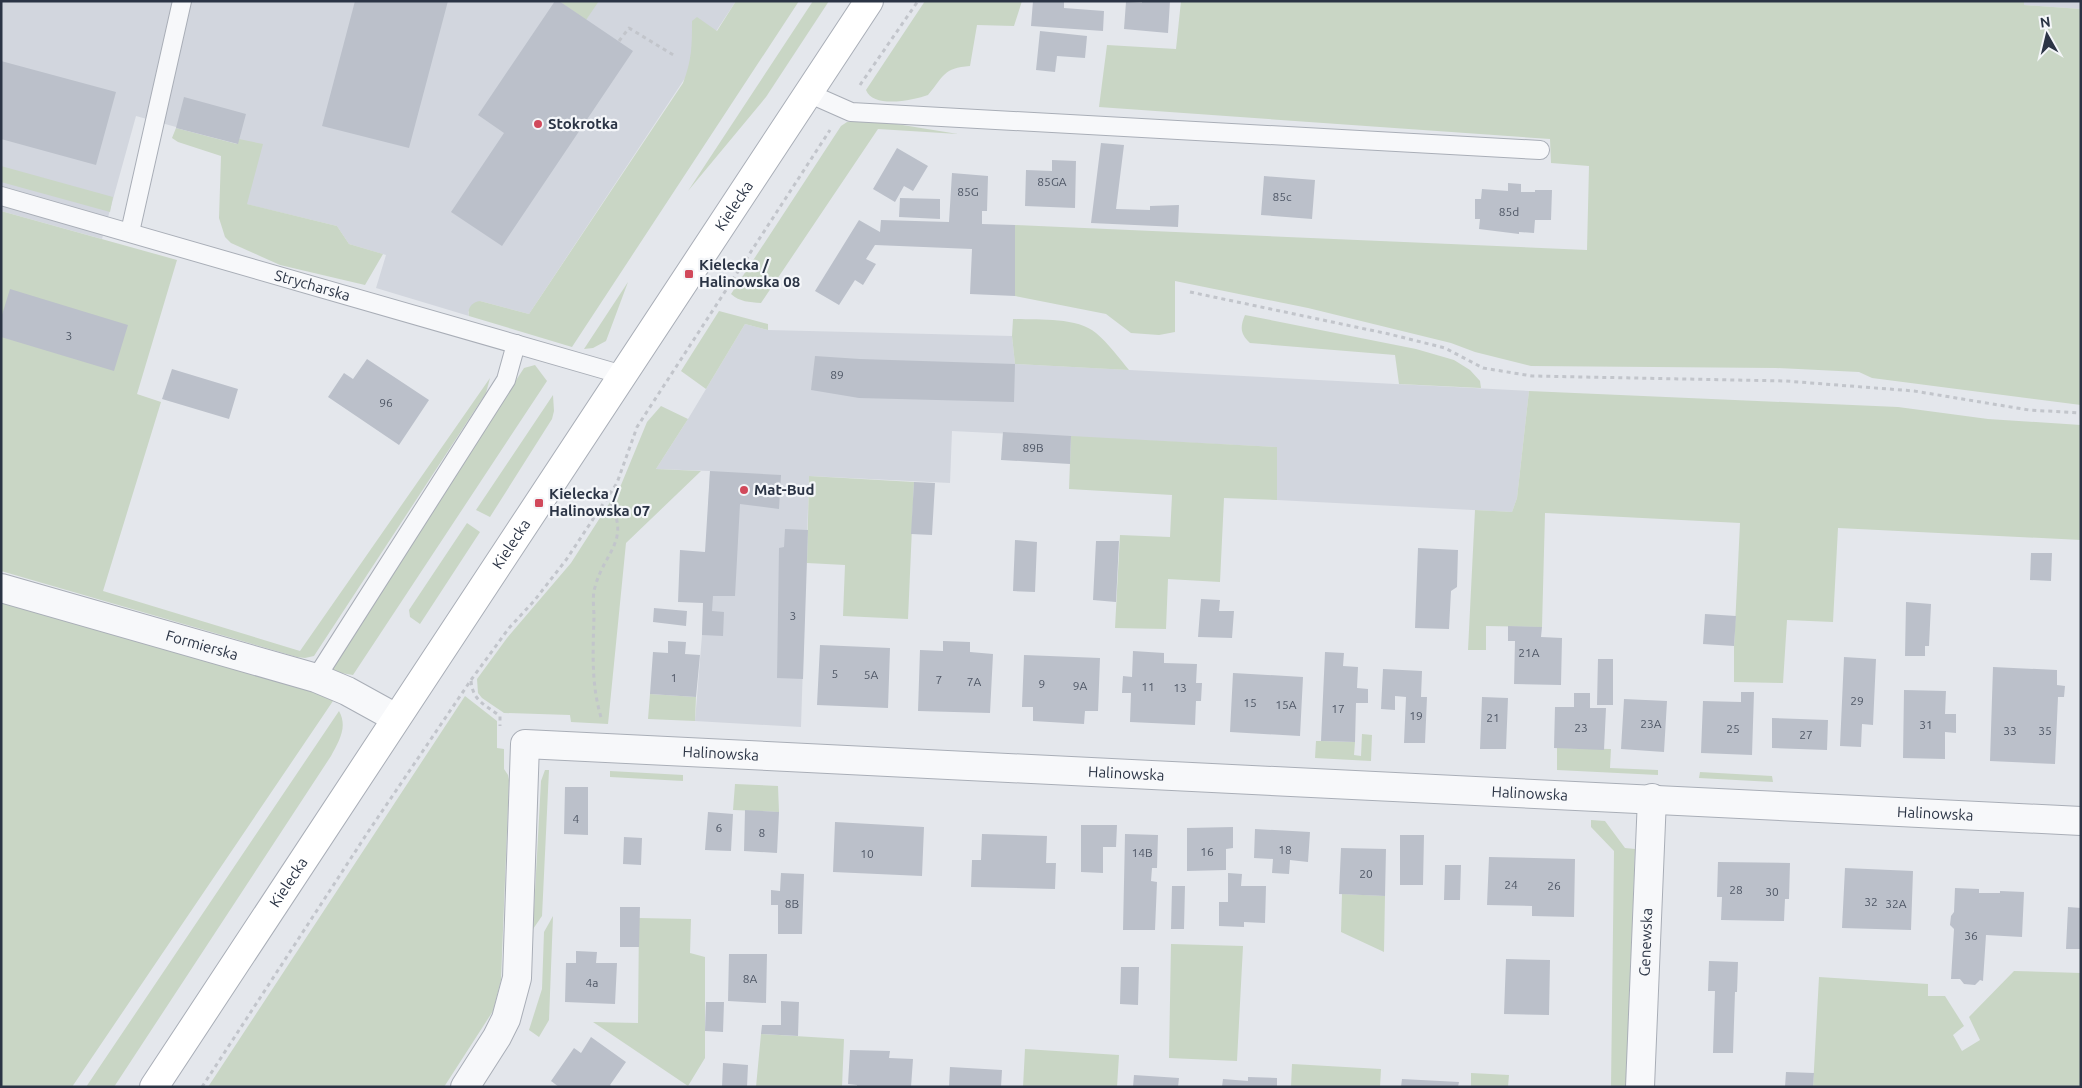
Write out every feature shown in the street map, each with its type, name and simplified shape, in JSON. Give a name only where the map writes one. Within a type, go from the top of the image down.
[{"type":"main road","name":"Kielecka","points":[[154,1087],[869,1]]},
{"type":"street","name":"Formierska","points":[[1,588],[316,678],[347,691],[396,718]]},
{"type":"street","name":"Halinowska","points":[[465,1087],[497,1037],[506,1019],[517,978],[525,744],[2081,820]]},
{"type":"street","name":"Genewska","points":[[1640,1087],[1652,798]]},
{"type":"lane","points":[[130,232],[182,1]]},
{"type":"lane","points":[[808,93],[844,109],[860,112],[1540,150]]},
{"type":"lane","name":"Strycharska","points":[[1,196],[623,375]]},
{"type":"lane","points":[[316,678],[506,380],[516,344]]},
{"type":"path","points":[[202,1087],[368,832],[465,688],[509,628],[534,601],[566,560],[617,483],[637,427],[844,109],[918,1]]},
{"type":"path","points":[[619,41],[629,28],[675,56]]},
{"type":"path","points":[[1190,292],[1389,334],[1445,348],[1482,368],[1532,376],[1786,381],[1914,391],[2029,410],[2081,413]]},
{"type":"path","points":[[602,721],[593,682],[594,588],[614,548],[618,534],[617,520],[607,498]]},
{"type":"shaded area","points":[[1,1],[736,1],[529,314],[480,301],[468,312],[469,316],[376,288],[386,255],[349,244],[337,226],[246,204],[262,144],[238,144],[136,116],[102,239],[1,211]]},
{"type":"shaded area","points":[[2024,1],[2081,1],[2081,9],[2024,5]]},
{"type":"shaded area","points":[[745,324],[768,330],[1012,336],[1015,364],[1529,391],[1517,498],[1512,512],[1277,500],[1277,447],[952,431],[950,483],[809,476],[801,727],[695,721],[702,635],[710,471],[656,469]]},
{"type":"green space","points":[[559,1],[599,1],[586,20]]},
{"type":"green space","points":[[736,1],[799,1],[572,347],[469,316],[471,306],[480,301],[529,314],[683,83],[691,52],[692,21],[697,17],[717,31]]},
{"type":"green space","points":[[813,1],[829,1],[766,97],[688,191]]},
{"type":"green space","points":[[925,1],[1022,1],[1014,26],[977,25],[970,66],[949,71],[928,95],[894,102],[877,100],[870,96],[866,90]]},
{"type":"green space","points":[[1181,1],[2024,1],[2024,5],[2081,9],[2081,405],[1872,378],[1859,372],[1776,368],[1531,366],[1475,352],[1451,343],[1308,308],[1175,281],[1175,332],[1159,335],[1131,333],[1106,314],[1015,296],[1015,225],[1587,250],[1589,166],[1551,163],[1550,139],[1099,107],[1107,45],[1176,49]]},
{"type":"green space","points":[[847,122],[884,122],[958,134],[878,129],[761,303],[745,301],[734,297],[731,294],[841,126]]},
{"type":"green space","points":[[176,128],[237,144],[239,139],[263,144],[247,204],[337,226],[349,244],[383,254],[365,285],[280,265],[231,243],[225,237],[219,218],[221,156],[178,142],[172,138]]},
{"type":"green space","points":[[1,166],[113,197],[110,212],[1,182]]},
{"type":"green space","points":[[1,211],[177,260],[137,394],[161,402],[103,591],[300,651],[490,378],[486,393],[314,656],[297,657],[1,571]]},
{"type":"green space","points":[[628,282],[606,341],[593,348],[584,349]]},
{"type":"green space","points":[[719,311],[768,324],[768,330],[745,324],[706,389],[681,371]]},
{"type":"green space","points":[[1245,315],[1416,349],[1454,360],[1470,370],[1480,381],[1481,388],[1399,384],[1395,355],[1250,343],[1244,337],[1242,330]]},
{"type":"green space","points":[[1013,319],[1056,320],[1088,328],[1105,341],[1129,370],[1015,364],[1012,336]]},
{"type":"green space","points":[[535,365],[547,381],[353,675],[331,669],[340,650],[524,368]]},
{"type":"green space","points":[[1529,391],[1898,407],[1988,419],[2081,425],[2081,540],[1838,528],[1833,622],[1787,620],[1783,683],[1734,682],[1740,523],[1545,513],[1542,627],[1486,626],[1486,650],[1468,650],[1475,510],[1512,512],[1517,498]]},
{"type":"green space","points":[[553,395],[554,411],[552,419],[490,517],[476,510]]},
{"type":"green space","points":[[661,406],[688,419],[656,469],[701,471],[626,543],[608,724],[571,722],[570,715],[504,713],[482,698],[478,693],[477,679],[507,638],[571,563],[621,485],[647,422]]},
{"type":"green space","points":[[1071,436],[1277,447],[1277,500],[1224,498],[1220,582],[1168,579],[1166,629],[1115,628],[1120,535],[1170,537],[1172,495],[1069,489]]},
{"type":"green space","points":[[809,476],[914,482],[908,619],[843,616],[845,565],[807,563]]},
{"type":"green space","points":[[467,523],[480,532],[420,624],[410,617],[409,610]]},
{"type":"green space","points":[[1,602],[326,695],[333,701],[72,1087],[1,1087]]},
{"type":"green space","points":[[650,694],[696,697],[695,721],[648,719]]},
{"type":"green space","points":[[465,696],[497,721],[497,748],[504,749],[504,769],[509,780],[501,980],[493,1011],[444,1087],[208,1087]]},
{"type":"green space","points":[[339,711],[342,717],[343,728],[331,756],[114,1087],[86,1087]]},
{"type":"green space","points":[[1362,734],[1372,735],[1371,761],[1315,758],[1316,741],[1355,742],[1354,755],[1361,756]]},
{"type":"green space","points":[[1557,748],[1611,749],[1610,768],[1658,770],[1658,775],[1557,770]]},
{"type":"green space","points":[[545,770],[549,770],[542,916],[533,929],[541,781]]},
{"type":"green space","points":[[610,771],[683,775],[683,781],[610,777]]},
{"type":"green space","points":[[1700,772],[1772,776],[1773,782],[1699,778]]},
{"type":"green space","points":[[735,784],[778,786],[779,812],[733,810]]},
{"type":"green space","points":[[1591,820],[1605,821],[1625,848],[1635,849],[1626,1087],[1611,1087],[1614,851],[1591,827]]},
{"type":"green space","points":[[1342,894],[1385,896],[1384,952],[1341,932]]},
{"type":"green space","points":[[553,916],[549,1020],[539,1037],[529,1030],[542,989],[544,932]]},
{"type":"green space","points":[[639,918],[691,919],[690,953],[705,957],[705,1058],[688,1086],[593,1022],[638,1023]]},
{"type":"green space","points":[[1171,944],[1243,946],[1237,1061],[1169,1058]]},
{"type":"green space","points":[[2014,971],[2081,973],[2081,1087],[1813,1087],[1819,977],[1928,984],[1928,996],[1945,996],[1964,1026],[1953,1035],[1962,1051],[1980,1040],[1969,1017]]},
{"type":"green space","points":[[761,1034],[844,1039],[842,1087],[756,1087]]},
{"type":"green space","points":[[1025,1049],[1119,1055],[1117,1087],[1023,1087]]},
{"type":"green space","points":[[1292,1064],[1381,1069],[1380,1087],[1291,1087]]},
{"type":"green space","points":[[1471,1073],[1509,1075],[1508,1087],[1471,1087]]},
{"type":"building","points":[[355,1],[448,1],[409,148],[322,126]]},
{"type":"building","name":"Stokrotka","points":[[555,1],[559,1],[633,51],[502,246],[451,212],[504,133],[478,115]]},
{"type":"building","points":[[1033,1],[1064,1],[1064,8],[1104,11],[1103,31],[1031,26]]},
{"type":"building","points":[[1142,1],[1170,1],[1168,33],[1124,29],[1126,2],[1142,3]]},
{"type":"building","points":[[1040,31],[1087,36],[1085,58],[1057,56],[1055,72],[1036,70]]},
{"type":"building","points":[[1,61],[116,92],[96,165],[1,139]]},
{"type":"building","points":[[184,97],[246,114],[238,144],[176,128]]},
{"type":"building","points":[[1101,143],[1124,145],[1116,209],[1150,210],[1150,206],[1179,205],[1178,227],[1091,223]]},
{"type":"building","points":[[897,148],[928,166],[913,191],[904,186],[895,202],[873,189]]},
{"type":"building","points":[[1052,160],[1076,161],[1075,208],[1025,206],[1026,170],[1052,171]]},
{"type":"building","points":[[952,173],[988,176],[987,211],[982,211],[982,224],[1015,225],[1015,296],[970,294],[972,249],[875,245],[866,259],[876,264],[863,285],[855,280],[839,305],[815,291],[859,220],[880,232],[881,220],[949,222]]},
{"type":"building","points":[[1264,176],[1315,180],[1312,219],[1261,215]]},
{"type":"building","points":[[1508,183],[1521,184],[1521,192],[1552,190],[1551,220],[1535,220],[1534,233],[1519,232],[1519,234],[1479,229],[1480,219],[1475,219],[1475,199],[1481,199],[1482,189],[1508,191]]},
{"type":"building","points":[[900,198],[940,199],[940,219],[899,217]]},
{"type":"building","points":[[10,289],[128,325],[114,371],[1,337],[1,318]]},
{"type":"building","points":[[815,356],[1015,364],[1014,402],[859,398],[811,390]]},
{"type":"building","points":[[367,359],[429,400],[399,445],[328,397],[344,373],[353,379]]},
{"type":"building","points":[[172,369],[238,389],[229,419],[162,399]]},
{"type":"building","points":[[1003,432],[1071,436],[1070,464],[1001,460]]},
{"type":"building","points":[[710,471],[781,475],[779,509],[740,504],[735,596],[713,596],[712,611],[724,612],[723,636],[702,635],[703,603],[678,602],[680,550],[705,552]]},
{"type":"building","points":[[914,482],[935,483],[932,535],[911,534]]},
{"type":"building","points":[[785,529],[808,530],[803,679],[777,678],[779,548],[784,547]]},
{"type":"building","points":[[1015,540],[1037,542],[1035,592],[1013,591]]},
{"type":"building","points":[[1096,541],[1119,541],[1116,602],[1093,600]]},
{"type":"building","points":[[1418,548],[1458,550],[1457,587],[1451,591],[1449,629],[1415,628]]},
{"type":"building","points":[[2031,553],[2052,553],[2051,581],[2030,580]]},
{"type":"building","points":[[1201,599],[1220,600],[1219,611],[1234,611],[1232,638],[1198,637]]},
{"type":"building","points":[[1906,602],[1931,604],[1929,646],[1925,646],[1925,656],[1905,656]]},
{"type":"building","points":[[654,608],[687,611],[686,626],[653,622]]},
{"type":"building","points":[[1705,614],[1736,616],[1734,646],[1703,644]]},
{"type":"building","points":[[1508,626],[1542,627],[1541,637],[1562,638],[1561,685],[1514,684],[1515,641],[1508,641]]},
{"type":"building","points":[[668,641],[686,642],[685,654],[700,655],[696,697],[650,694],[653,652],[668,653]]},
{"type":"building","points":[[943,641],[970,642],[970,652],[993,654],[990,713],[918,711],[920,650],[943,651]]},
{"type":"building","points":[[820,645],[890,648],[888,708],[817,705]]},
{"type":"building","points":[[1133,651],[1164,653],[1164,663],[1197,664],[1196,683],[1202,683],[1201,701],[1196,701],[1195,725],[1130,722],[1131,693],[1122,693],[1123,676],[1132,677]]},
{"type":"building","points":[[1325,652],[1344,653],[1343,666],[1358,667],[1357,688],[1368,689],[1368,703],[1356,703],[1355,742],[1321,741]]},
{"type":"building","points":[[1024,655],[1100,658],[1098,711],[1085,711],[1084,724],[1033,721],[1033,707],[1022,707]]},
{"type":"building","points":[[1844,657],[1876,659],[1873,725],[1862,724],[1861,747],[1840,746]]},
{"type":"building","points":[[1598,659],[1613,659],[1613,705],[1597,705]]},
{"type":"building","points":[[1993,667],[2057,670],[2057,685],[2065,686],[2064,697],[2058,697],[2055,764],[1990,761]]},
{"type":"building","points":[[1383,669],[1422,671],[1421,697],[1427,697],[1425,743],[1404,743],[1406,697],[1395,696],[1395,710],[1381,709]]},
{"type":"building","points":[[1233,673],[1303,677],[1300,736],[1230,732]]},
{"type":"building","points":[[1904,690],[1946,691],[1945,714],[1956,714],[1956,733],[1945,732],[1945,759],[1903,758]]},
{"type":"building","points":[[1741,692],[1754,692],[1752,755],[1701,753],[1703,701],[1741,702]]},
{"type":"building","points":[[1574,693],[1590,693],[1590,708],[1606,708],[1604,750],[1554,748],[1555,707],[1574,707]]},
{"type":"building","points":[[1482,697],[1508,698],[1506,749],[1480,749]]},
{"type":"building","points":[[1624,699],[1667,701],[1664,752],[1621,749]]},
{"type":"building","points":[[1772,718],[1828,720],[1827,750],[1772,748]]},
{"type":"building","points":[[565,787],[588,787],[588,835],[564,834]]},
{"type":"building","points":[[745,810],[779,812],[777,853],[744,851]]},
{"type":"building","points":[[708,812],[733,814],[731,851],[705,850]]},
{"type":"building","points":[[835,822],[924,827],[922,876],[833,872]]},
{"type":"building","points":[[1081,825],[1117,825],[1116,847],[1103,847],[1103,873],[1081,872]]},
{"type":"building","points":[[1233,827],[1233,848],[1226,849],[1226,870],[1187,871],[1187,828]]},
{"type":"building","points":[[1255,829],[1310,832],[1308,862],[1290,860],[1289,874],[1272,873],[1273,859],[1254,858]]},
{"type":"building","points":[[982,834],[1047,836],[1046,863],[1056,863],[1055,889],[971,887],[972,860],[981,860]]},
{"type":"building","points":[[1125,834],[1158,835],[1157,868],[1152,868],[1151,881],[1157,882],[1155,930],[1123,930]]},
{"type":"building","points":[[1400,835],[1424,835],[1423,885],[1400,885]]},
{"type":"building","points":[[624,837],[642,838],[641,865],[623,864]]},
{"type":"building","points":[[1341,848],[1386,849],[1385,896],[1339,894]]},
{"type":"building","points":[[1489,857],[1575,859],[1574,917],[1532,916],[1532,906],[1487,905]]},
{"type":"building","points":[[1718,862],[1790,863],[1789,899],[1785,899],[1784,921],[1721,920],[1722,897],[1717,897]]},
{"type":"building","points":[[1445,865],[1461,865],[1460,900],[1444,900]]},
{"type":"building","points":[[1845,868],[1913,871],[1911,930],[1842,928]]},
{"type":"building","points":[[781,873],[804,874],[802,934],[778,934],[778,905],[771,905],[771,890],[780,891]]},
{"type":"building","points":[[1228,873],[1242,874],[1241,886],[1266,886],[1265,923],[1244,922],[1244,927],[1219,926],[1219,902],[1228,902]]},
{"type":"building","points":[[1172,886],[1185,886],[1184,929],[1171,929]]},
{"type":"building","points":[[1955,888],[1979,889],[1979,893],[2000,893],[2000,891],[2024,892],[2022,937],[1986,935],[1983,981],[1980,980],[1975,985],[1964,984],[1960,979],[1951,979],[1954,929],[1950,925],[1951,916],[1954,912]]},
{"type":"building","points":[[620,907],[640,907],[639,947],[620,947]]},
{"type":"building","points":[[2068,907],[2081,908],[2081,949],[2066,949]]},
{"type":"building","points":[[576,951],[597,952],[596,963],[617,963],[615,1004],[565,1002],[566,963],[576,963]]},
{"type":"building","points":[[729,954],[767,954],[766,1003],[728,1001]]},
{"type":"building","points":[[1506,959],[1550,960],[1549,1015],[1504,1014]]},
{"type":"building","points":[[1709,961],[1738,962],[1733,1053],[1713,1053],[1715,991],[1708,991]]},
{"type":"building","points":[[1121,967],[1139,967],[1138,1005],[1120,1004]]},
{"type":"building","points":[[781,1001],[799,1002],[798,1036],[761,1034],[762,1025],[781,1025]]},
{"type":"building","points":[[706,1002],[724,1002],[723,1032],[705,1031]]},
{"type":"building","points":[[591,1037],[626,1062],[610,1085],[612,1087],[559,1087],[551,1081],[574,1048],[581,1053]]},
{"type":"building","points":[[850,1050],[890,1051],[889,1058],[913,1059],[911,1087],[857,1087],[857,1085],[848,1084]]},
{"type":"building","points":[[723,1063],[748,1065],[747,1087],[722,1087]]},
{"type":"building","points":[[950,1067],[1002,1070],[1001,1087],[949,1087]]},
{"type":"building","points":[[1786,1072],[1814,1073],[1813,1087],[1785,1087]]},
{"type":"building","points":[[1134,1075],[1179,1078],[1178,1087],[1133,1087]]},
{"type":"building","points":[[1248,1077],[1277,1078],[1277,1087],[1222,1087],[1223,1079],[1248,1081]]},
{"type":"building","points":[[1402,1079],[1459,1082],[1458,1087],[1401,1087]]},
{"type":"place","name":"Stokrotka","points":[[538,124]]},
{"type":"place","name":"Kielecka / Halinowska 08","points":[[689,274]]},
{"type":"place","name":"Mat-Bud","points":[[744,490]]},
{"type":"place","name":"Kielecka / Halinowska 07","points":[[539,503]]}]
